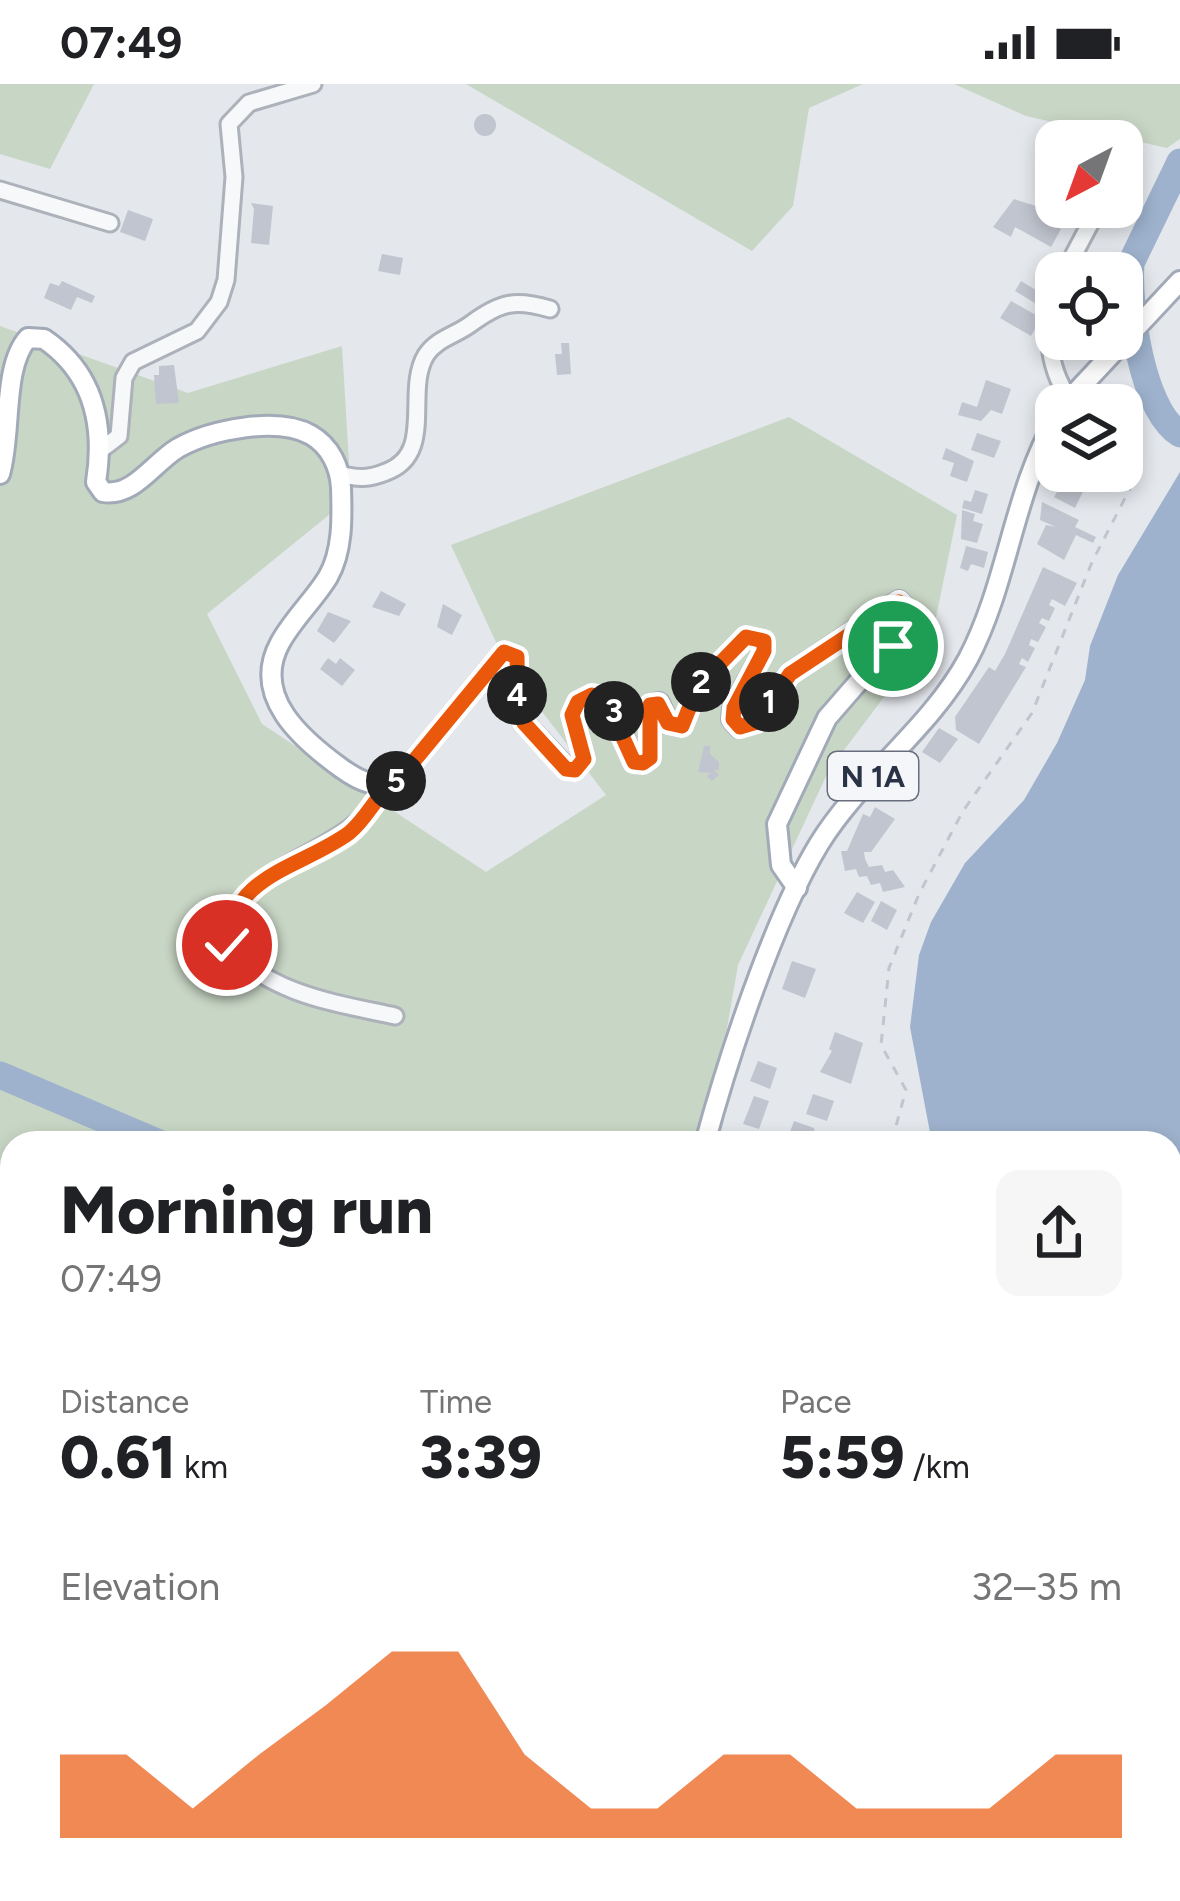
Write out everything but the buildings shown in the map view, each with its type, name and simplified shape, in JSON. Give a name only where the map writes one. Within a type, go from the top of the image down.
[{"type":"main road","points":[[1085,384],[1177,284]]},
{"type":"main road","points":[[0,474],[10,427],[14,362],[28,338],[44,339],[80,372],[93,401],[102,449],[96,482],[103,492],[116,494],[183,445],[248,428],[288,428],[311,435],[329,451],[340,474],[338,549],[330,574],[278,646],[271,685],[279,710],[342,769],[369,784],[387,786],[399,779],[504,652],[517,657],[518,710],[524,723],[566,769],[575,770],[584,759],[572,715],[578,702],[592,695],[605,698],[634,762],[643,763],[650,758],[650,705],[658,704],[668,723],[682,726],[698,686],[746,637],[764,641],[764,651],[734,708],[733,719],[740,727],[757,722],[790,674],[899,602],[910,614],[907,626],[827,718],[777,824],[781,866],[797,888]]},
{"type":"main road","name":"N 1A","points":[[709,1131],[797,888],[851,800],[932,712],[966,662],[988,613],[1035,463]]},
{"type":"street","points":[[102,449],[119,436],[124,378],[133,362],[197,331],[219,302],[226,280],[234,177],[229,124],[249,103],[281,88],[313,84]]},
{"type":"street","points":[[0,190],[110,223]]},
{"type":"street","points":[[340,474],[359,479],[399,466],[413,446],[418,374],[434,346],[500,303],[522,301],[550,309]]},
{"type":"street","points":[[387,786],[375,810],[347,834],[281,868],[240,897],[228,927],[227,945],[249,971],[318,999],[394,1016]]},
{"type":"path","points":[[897,1131],[906,1090],[881,1045],[890,968],[919,894],[962,811],[1032,713],[1092,562],[1128,492]]},
{"type":"green space","points":[[0,84],[94,84],[50,169],[0,154]]},
{"type":"green space","points":[[466,84],[863,84],[809,108],[793,206],[752,251]]},
{"type":"green space","points":[[954,84],[1180,84],[1180,139],[1167,148],[1143,143],[1143,120],[1026,116]]},
{"type":"green space","points":[[0,326],[188,393],[342,346],[351,497],[207,614],[262,724],[486,872],[606,795],[507,666],[451,545],[789,417],[957,515],[933,632],[829,770],[738,965],[709,1131],[0,1131]]},
{"type":"water","points":[[1180,472],[1180,1131],[930,1131],[910,1027],[919,955],[931,922],[965,863],[1024,800],[1057,743],[1085,680],[1090,646],[1118,575]]},
{"type":"waterway","points":[[1180,162],[1131,263],[1135,329],[1147,380],[1155,403],[1180,434]]},
{"type":"waterway","points":[[0,1075],[131,1131]]},
{"type":"route","points":[[227,945],[228,927],[240,897],[281,868],[347,834],[375,810],[387,786],[399,779],[504,652],[517,657],[519,664],[516,691],[524,723],[566,769],[575,770],[584,759],[572,715],[578,702],[592,695],[605,698],[614,710],[629,753],[634,762],[643,763],[650,758],[650,705],[662,707],[675,728],[682,726],[698,686],[746,637],[764,641],[764,651],[734,708],[733,719],[740,727],[757,722],[790,674],[899,602],[910,614],[893,646]]}]
